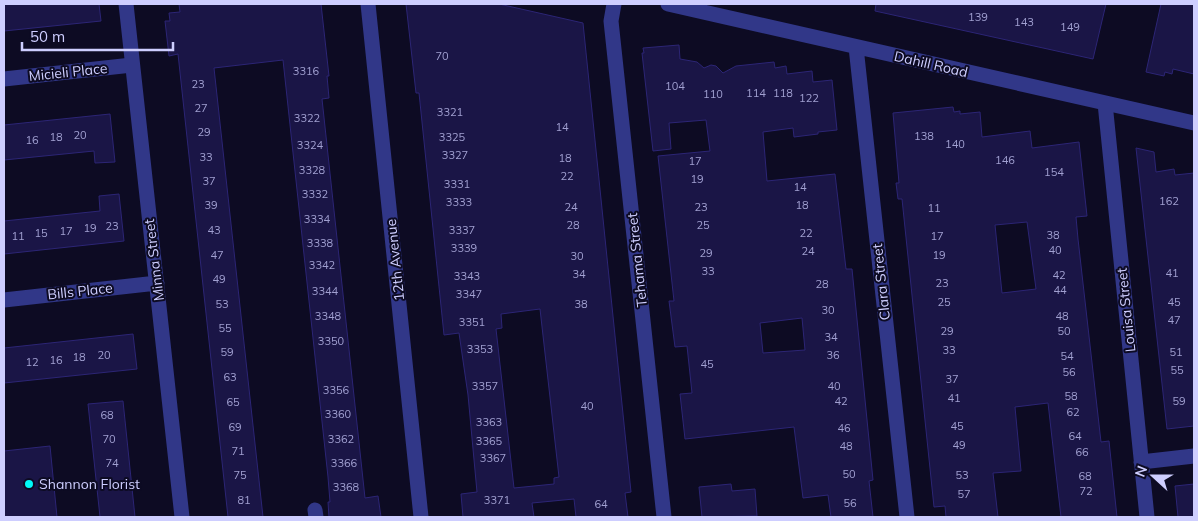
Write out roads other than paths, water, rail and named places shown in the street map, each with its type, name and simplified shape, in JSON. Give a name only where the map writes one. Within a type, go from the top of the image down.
[{"type":"street","name":"Minna Street","points":[[126,4],[182,517]]},
{"type":"street","name":"12th Avenue","points":[[368,4],[421,517]]},
{"type":"street","name":"Tehama Street","points":[[614,4],[611,21],[664,517]]},
{"type":"street","name":"Dahill Road","points":[[668,4],[1194,123]]},
{"type":"street","name":"Clara Street","points":[[856,46],[906,517]]},
{"type":"street","name":"Micieli Place","points":[[4,79],[132,66]]},
{"type":"street","name":"Louisa Street","points":[[1105,103],[1147,517]]},
{"type":"street","name":"Bills Place","points":[[4,300],[157,283]]},
{"type":"street","points":[[1141,462],[1194,456]]},
{"type":"place","name":"Shannon Florist","points":[[29,484]]}]
